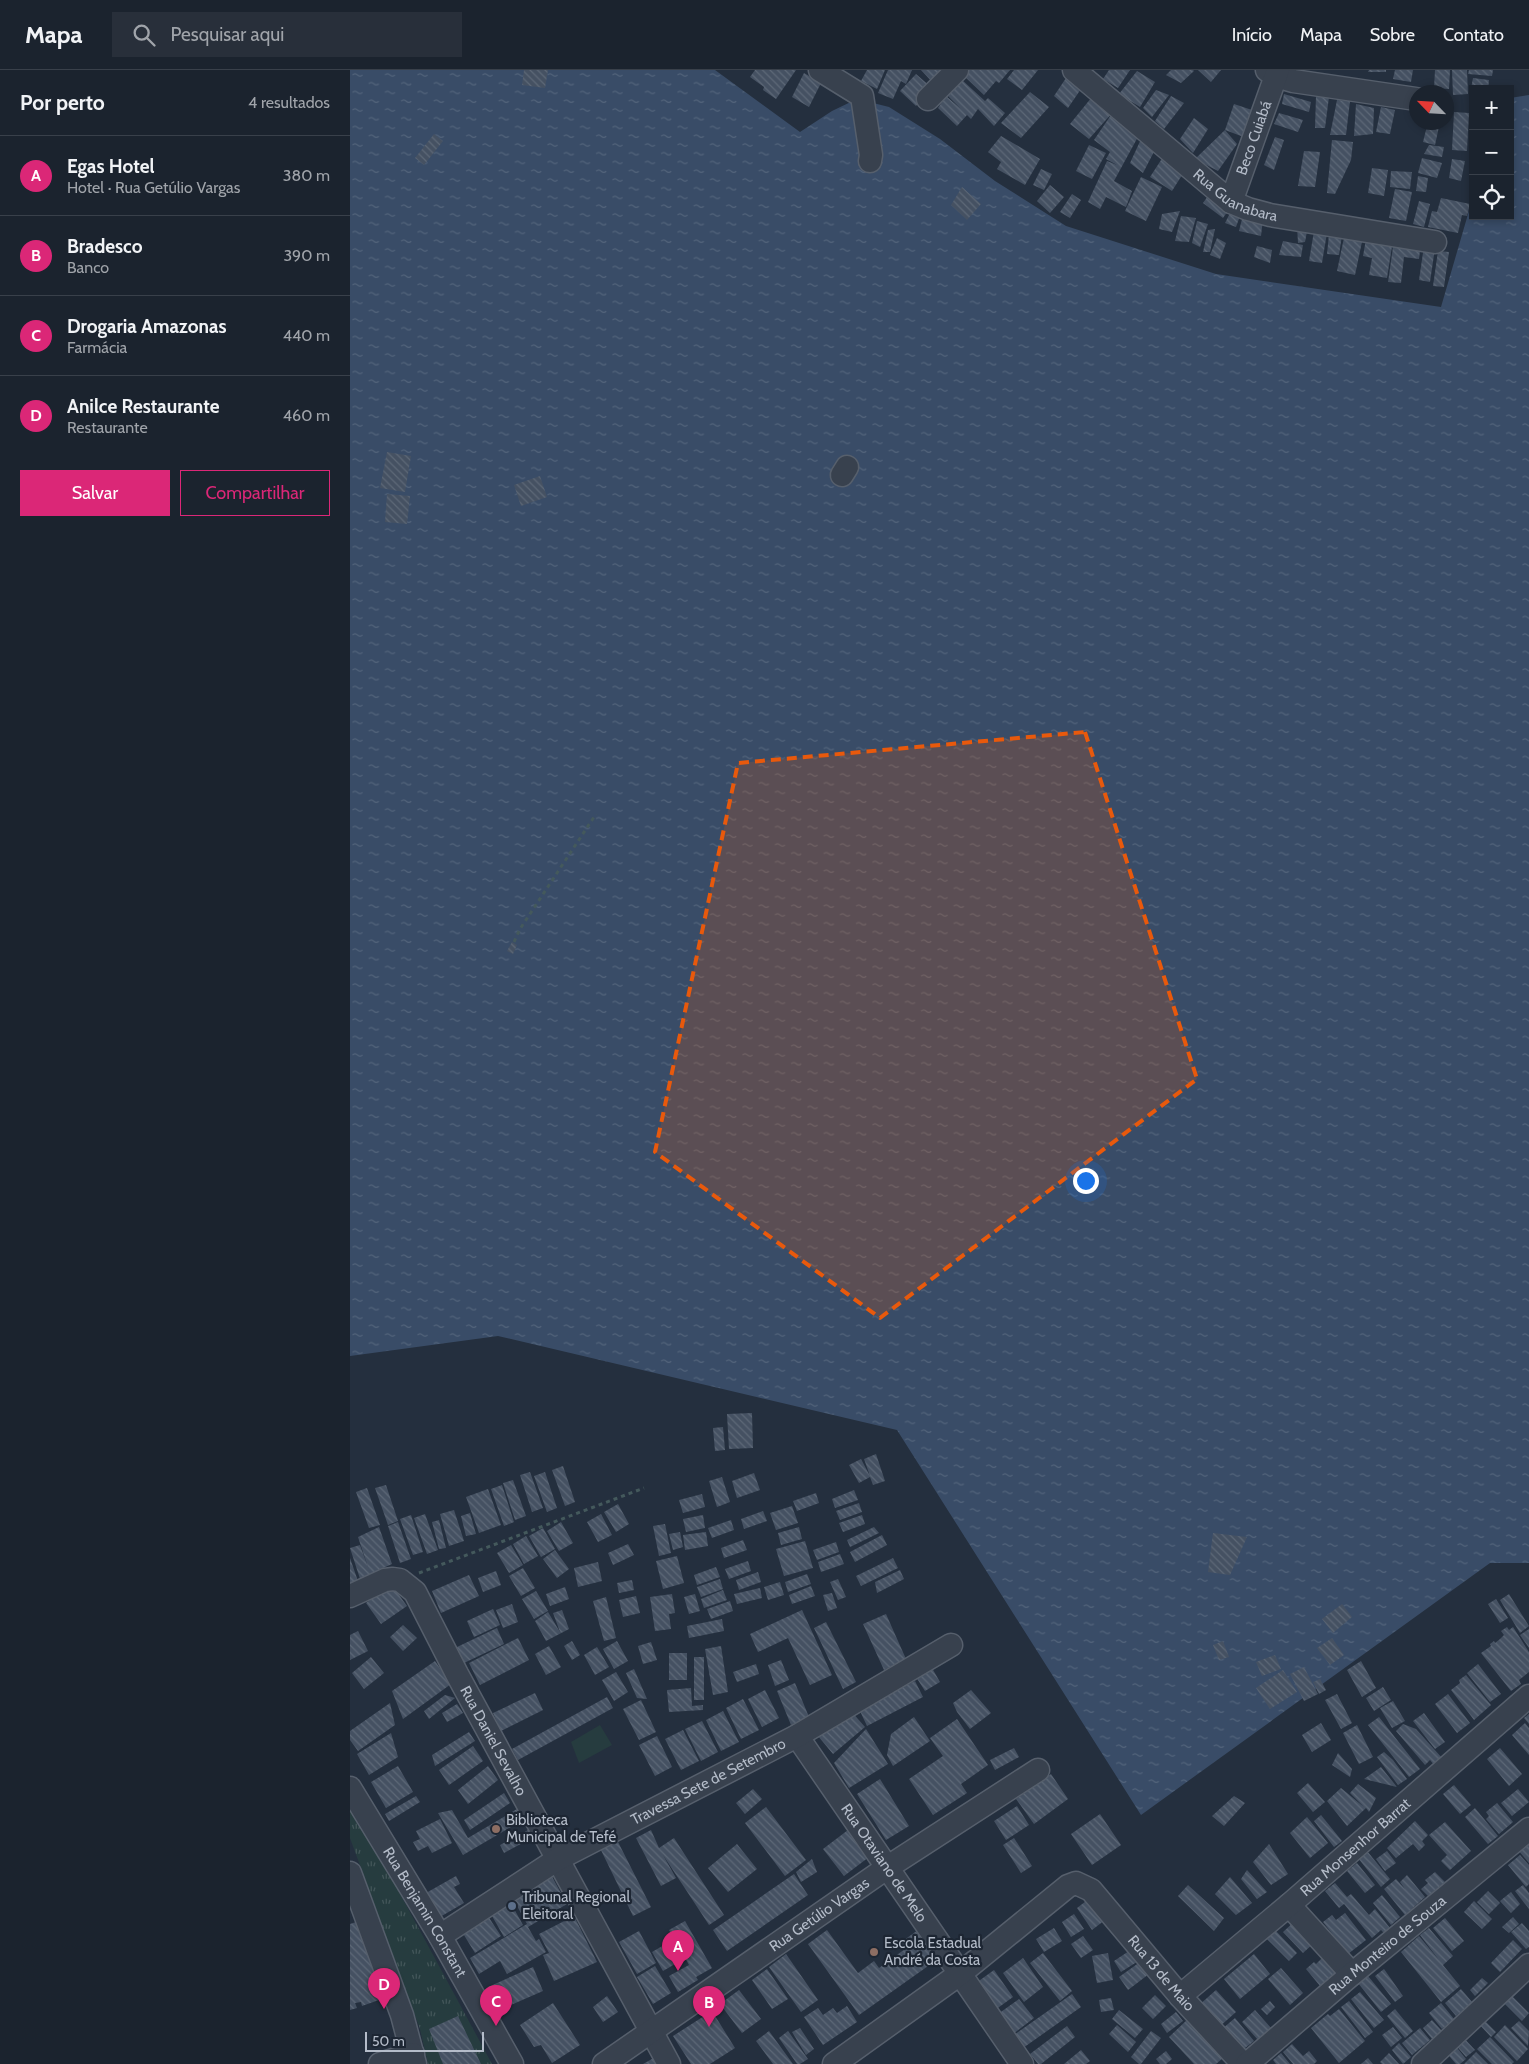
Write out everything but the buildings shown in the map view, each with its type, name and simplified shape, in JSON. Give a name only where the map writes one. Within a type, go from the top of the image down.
[{"type":"street","points":[[820,70],[862,96],[870,158]]},
{"type":"street","points":[[928,99],[957,70]]},
{"type":"street","name":"Rua Guanabara","points":[[1074,70],[1231,202],[1270,215],[1435,242]]},
{"type":"street","points":[[1274,72],[1312,84],[1409,98]]},
{"type":"street","name":"Beco Cuiabá","points":[[1231,202],[1274,72]]},
{"type":"street","points":[[350,1596],[385,1580],[400,1580]]},
{"type":"street","name":"Rua Daniel Sevalho","points":[[400,1580],[415,1592],[457,1674],[669,2064]]},
{"type":"street","name":"Travessa Sete de Setembro","points":[[440,1936],[558,1859],[797,1736],[951,1645]]},
{"type":"street","name":"Rua Monsenhor Barrat","points":[[1180,1996],[1288,1906],[1529,1696]]},
{"type":"street","name":"Rua Otaviano de Melo","points":[[797,1736],[1022,2064]]},
{"type":"street","name":"Rua Getúlio Vargas","points":[[604,2064],[888,1867],[1038,1770]]},
{"type":"street","name":"Rua Benjamin Constant","points":[[351,1792],[440,1936],[512,2064]]},
{"type":"street","name":"Rua Monteiro de Souza","points":[[1245,2064],[1529,1829]]},
{"type":"street","points":[[350,1872],[358,1914],[402,2015],[414,2059],[380,2064]]},
{"type":"street","name":"Rua 13 de Maio","points":[[961,1973],[1068,1886],[1076,1883],[1091,1890],[1180,1996],[1245,2064]]},
{"type":"street","points":[[1288,1906],[1352,1974]]},
{"type":"street","points":[[1423,2064],[1529,1965]]},
{"type":"street","points":[[834,2064],[961,1973]]},
{"type":"path","points":[[514,942],[520,929],[596,814]]},
{"type":"path","points":[[400,1580],[644,1488]]},
{"type":"highlighted area","points":[[1085,732],[1197,1079],[880,1318],[655,1152],[738,763]]},
{"type":"green space","points":[[600,1725],[612,1745],[579,1763],[571,1742]]},
{"type":"green space","points":[[352,1805],[492,2064],[428,2064],[420,2029],[350,1838],[350,1807]]},
{"type":"water","points":[[350,70],[715,70],[800,132],[832,111],[857,99],[889,107],[940,139],[995,181],[1066,226],[1216,274],[1441,307],[1469,211],[1469,220],[1514,220],[1514,97],[1529,95],[1529,1563],[1490,1563],[1141,1815],[897,1430],[498,1336],[350,1356]]},
{"type":"place","name":"Biblioteca Municipal de Tefé","points":[[496,1829]]},
{"type":"place","name":"Tribunal Regional Eleitoral","points":[[512,1906]]},
{"type":"place","name":"Escola Estadual André da Costa","points":[[874,1952]]},
{"type":"place","name":"Egas Hotel","points":[[678,1971]]},
{"type":"place","name":"Anilce Restaurante","points":[[384,2009]]},
{"type":"place","name":"Drogaria Amazonas","points":[[496,2026]]},
{"type":"place","name":"Bradesco","points":[[709,2027]]}]
